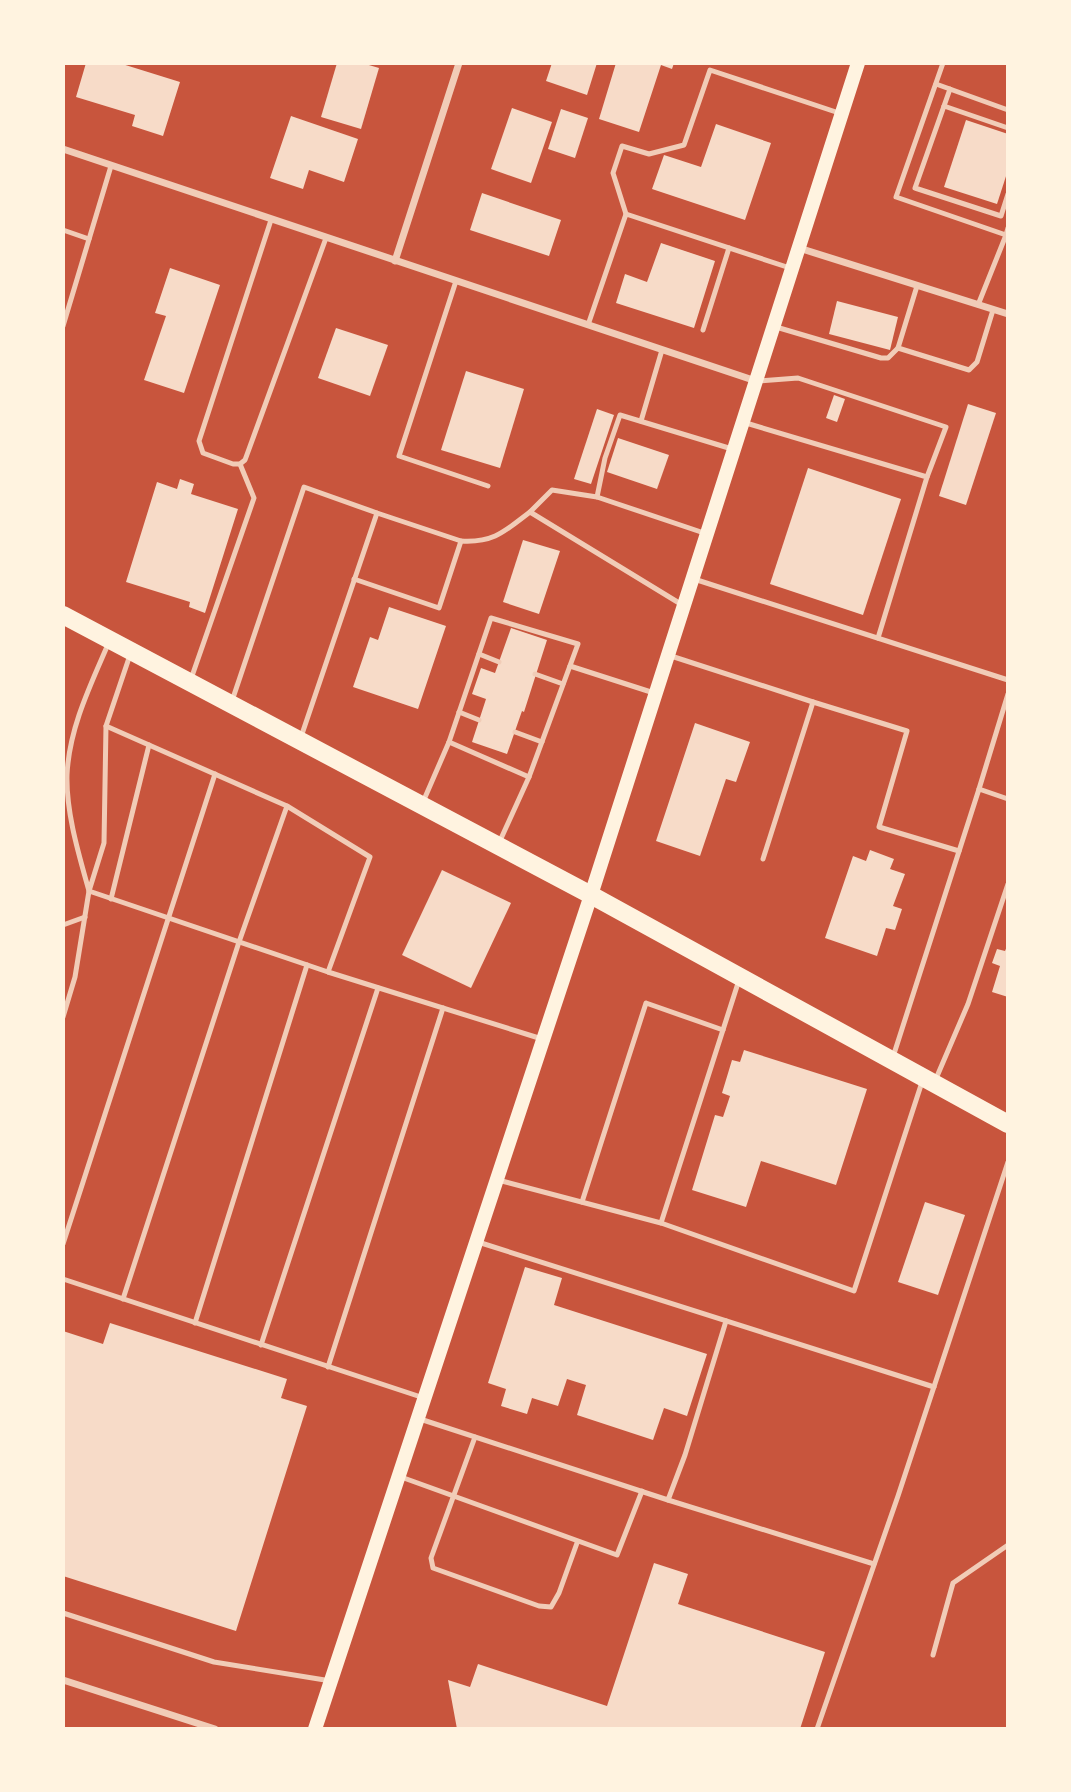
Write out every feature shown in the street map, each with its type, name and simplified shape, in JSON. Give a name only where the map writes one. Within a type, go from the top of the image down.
[{"type":"main road","points":[[315,1729],[591,895],[842,114],[856,63]]},
{"type":"main road","points":[[63,615],[591,895],[1008,1124]]},
{"type":"street","points":[[395,261],[459,63]]},
{"type":"street","points":[[63,149],[756,381]]},
{"type":"street","points":[[798,248],[1008,314]]},
{"type":"street","points":[[63,1680],[215,1729]]},
{"type":"lane","points":[[943,63],[896,197],[1006,235]]},
{"type":"lane","points":[[588,325],[626,214],[613,173],[622,146],[649,154],[684,145],[710,70],[842,114]]},
{"type":"lane","points":[[936,84],[1008,110]]},
{"type":"lane","points":[[950,89],[915,188],[1001,216],[1008,194]]},
{"type":"lane","points":[[944,106],[1008,128]]},
{"type":"lane","points":[[63,327],[111,166]]},
{"type":"lane","points":[[626,214],[792,268]]},
{"type":"lane","points":[[271,219],[200,441],[203,453],[233,464],[240,464],[245,460],[326,238]]},
{"type":"lane","points":[[978,305],[1008,228]]},
{"type":"lane","points":[[63,230],[89,239]]},
{"type":"lane","points":[[703,330],[730,248]]},
{"type":"lane","points":[[456,281],[398,456],[488,486]]},
{"type":"lane","points":[[773,326],[888,358],[898,348],[917,286]]},
{"type":"lane","points":[[898,348],[969,370],[977,362],[993,310]]},
{"type":"lane","points":[[641,421],[662,350]]},
{"type":"lane","points":[[756,381],[798,378],[946,427],[927,477],[878,638]]},
{"type":"lane","points":[[597,497],[604,458],[620,415],[734,450]]},
{"type":"lane","points":[[743,422],[927,477]]},
{"type":"lane","points":[[190,682],[254,498],[240,464]]},
{"type":"lane","points":[[231,703],[304,487],[461,541],[481,542],[503,533],[552,490],[597,497],[707,534]]},
{"type":"lane","points":[[530,512],[684,606]]},
{"type":"lane","points":[[300,740],[377,513]]},
{"type":"lane","points":[[354,579],[439,608],[461,541]]},
{"type":"lane","points":[[692,579],[1008,680]]},
{"type":"lane","points":[[422,805],[449,742],[491,618],[578,644],[529,777],[498,845]]},
{"type":"lane","points":[[89,891],[75,838],[67,776],[72,740],[83,702],[110,639]]},
{"type":"lane","points":[[63,1017],[75,977],[89,891],[104,843],[106,726],[132,651]]},
{"type":"lane","points":[[479,654],[499,662]]},
{"type":"lane","points":[[668,655],[907,731],[879,827],[959,850]]},
{"type":"lane","points":[[570,666],[655,694]]},
{"type":"lane","points":[[535,674],[563,684]]},
{"type":"lane","points":[[892,1060],[1008,694]]},
{"type":"lane","points":[[763,859],[813,702]]},
{"type":"lane","points":[[459,712],[479,720]]},
{"type":"lane","points":[[106,726],[287,806],[370,858],[328,972]]},
{"type":"lane","points":[[515,732],[542,742]]},
{"type":"lane","points":[[449,742],[529,777]]},
{"type":"lane","points":[[111,899],[149,744]]},
{"type":"lane","points":[[63,1244],[215,774]]},
{"type":"lane","points":[[979,789],[1008,799]]},
{"type":"lane","points":[[63,809],[71,805]]},
{"type":"lane","points":[[123,1299],[239,942],[287,806]]},
{"type":"lane","points":[[495,1180],[661,1223],[854,1291],[929,1081],[968,1004],[1008,884]]},
{"type":"lane","points":[[89,891],[328,972],[542,1039]]},
{"type":"lane","points":[[63,925],[85,917]]},
{"type":"lane","points":[[195,1323],[307,965]]},
{"type":"lane","points":[[661,1223],[740,977]]},
{"type":"lane","points":[[261,1345],[378,988]]},
{"type":"lane","points":[[582,1202],[646,1003],[723,1030]]},
{"type":"lane","points":[[328,1367],[443,1008]]},
{"type":"lane","points":[[817,1729],[1008,1162]]},
{"type":"lane","points":[[475,1241],[934,1387]]},
{"type":"lane","points":[[63,1279],[424,1398]]},
{"type":"lane","points":[[668,1500],[685,1455],[726,1321]]},
{"type":"lane","points":[[417,1418],[874,1564]]},
{"type":"lane","points":[[475,1437],[431,1558],[433,1568],[539,1606],[551,1607],[559,1593],[577,1543]]},
{"type":"lane","points":[[398,1476],[577,1543],[617,1555],[642,1491]]},
{"type":"lane","points":[[933,1655],[953,1583],[1008,1545]]},
{"type":"lane","points":[[63,1613],[214,1662],[331,1681]]},
{"type":"building","points":[[86,63],[119,63],[180,82],[163,136],[132,126],[135,115],[76,97]]},
{"type":"building","points":[[337,63],[362,63],[379,68],[361,129],[321,117]]},
{"type":"building","points":[[552,63],[597,63],[587,95],[546,81]]},
{"type":"building","points":[[616,63],[674,63],[672,69],[661,65],[639,132],[599,119]]},
{"type":"building","points":[[512,108],[552,122],[531,183],[491,169]]},
{"type":"building","points":[[561,109],[588,118],[575,158],[548,149]]},
{"type":"building","points":[[291,116],[358,139],[344,182],[309,170],[303,189],[270,178]]},
{"type":"building","points":[[966,120],[1008,134],[1008,170],[997,204],[944,187]]},
{"type":"building","points":[[716,124],[771,143],[745,220],[652,189],[664,155],[701,167]]},
{"type":"building","points":[[482,193],[561,220],[549,256],[470,230]]},
{"type":"building","points":[[661,243],[715,261],[694,328],[616,303],[625,274],[647,282]]},
{"type":"building","points":[[170,268],[220,285],[184,393],[144,380],[166,316],[155,313]]},
{"type":"building","points":[[837,301],[898,317],[890,350],[829,334]]},
{"type":"building","points":[[336,328],[388,345],[370,396],[318,378]]},
{"type":"building","points":[[466,371],[524,389],[500,468],[441,450]]},
{"type":"building","points":[[834,395],[845,399],[837,422],[826,418]]},
{"type":"building","points":[[968,404],[996,413],[966,505],[939,496]]},
{"type":"building","points":[[597,409],[614,415],[591,484],[574,479]]},
{"type":"building","points":[[618,438],[669,455],[657,489],[607,472]]},
{"type":"building","points":[[808,468],[901,499],[863,615],[770,584]]},
{"type":"building","points":[[180,479],[194,484],[191,494],[238,509],[205,613],[189,607],[190,602],[126,582],[157,482],[177,489]]},
{"type":"building","points":[[523,540],[560,551],[539,614],[503,602]]},
{"type":"building","points":[[389,607],[446,626],[418,709],[353,687],[370,637],[378,640]]},
{"type":"building","points":[[511,628],[547,640],[524,712],[522,711],[507,754],[472,742],[486,699],[472,694],[481,668],[495,673]]},
{"type":"building","points":[[695,723],[750,742],[736,782],[726,779],[700,856],[656,841]]},
{"type":"building","points":[[870,850],[894,859],[890,869],[905,874],[893,906],[902,909],[895,930],[886,928],[877,956],[825,938],[853,856],[866,861]]},
{"type":"building","points":[[442,870],[511,903],[471,988],[402,955]]},
{"type":"building","points":[[1008,944],[1008,997],[992,992],[1000,966],[992,963],[997,949],[1005,951]]},
{"type":"building","points":[[744,1050],[867,1089],[836,1185],[761,1161],[746,1207],[692,1190],[715,1115],[723,1117],[730,1096],[722,1093],[732,1060],[740,1062]]},
{"type":"building","points":[[925,1202],[965,1215],[938,1295],[898,1282]]},
{"type":"building","points":[[525,1267],[562,1278],[554,1305],[707,1354],[687,1416],[664,1408],[653,1440],[577,1415],[586,1385],[567,1379],[558,1406],[532,1398],[527,1414],[501,1406],[506,1389],[488,1383]]},
{"type":"building","points":[[110,1323],[287,1379],[281,1398],[307,1406],[236,1631],[63,1576],[63,1331],[103,1344]]},
{"type":"building","points":[[654,1563],[688,1574],[678,1604],[825,1652],[800,1729],[457,1729],[448,1680],[470,1687],[478,1664],[607,1706]]}]
